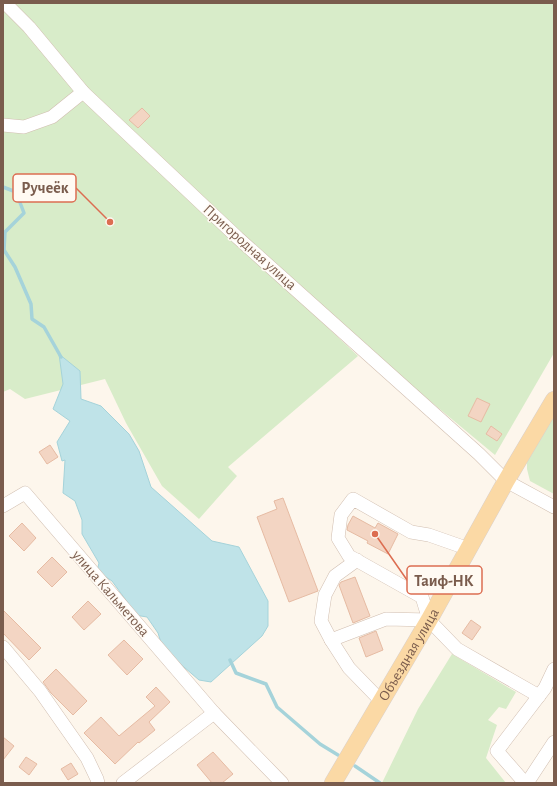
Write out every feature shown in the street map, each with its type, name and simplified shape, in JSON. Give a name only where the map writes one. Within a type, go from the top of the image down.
[{"type":"main road","name":"Объездная улица","points":[[333,783],[429,620],[506,481],[554,400]]},
{"type":"street","name":"Пригородная улица","points":[[5,3],[29,27],[83,92],[232,232],[479,454],[506,481],[554,507]]},
{"type":"street","points":[[3,126],[24,127],[52,117],[83,92]]},
{"type":"street","name":"улица Кальметова","points":[[3,506],[25,493],[214,713],[282,783]]},
{"type":"street","points":[[469,549],[429,535],[411,532],[353,499],[341,515],[338,538],[348,556],[422,597],[429,620],[457,649],[539,696]]},
{"type":"street","points":[[357,560],[335,576],[325,595],[321,620],[348,668],[381,701]]},
{"type":"street","points":[[331,640],[386,619],[429,620]]},
{"type":"street","points":[[3,647],[40,691],[87,758],[98,783]]},
{"type":"street","points":[[554,668],[539,696],[497,751],[526,783],[554,742]]},
{"type":"street","points":[[123,783],[214,713]]},
{"type":"green space","points":[[6,3],[554,3],[554,353],[495,455],[371,352],[76,80]]},
{"type":"green space","points":[[3,5],[75,89],[358,356],[228,467],[237,476],[199,519],[162,486],[126,423],[105,379],[25,399],[10,389],[3,392]]},
{"type":"green space","points":[[554,414],[554,494],[530,481],[527,469],[527,460]]},
{"type":"green space","points":[[452,654],[516,692],[506,709],[499,707],[488,720],[497,725],[486,758],[506,783],[382,783],[418,709]]},
{"type":"water","points":[[59,354],[80,371],[81,399],[101,406],[129,434],[139,451],[151,487],[212,541],[239,547],[268,601],[268,626],[262,636],[211,682],[199,680],[163,649],[158,633],[147,617],[135,615],[112,581],[97,571],[99,563],[82,534],[82,520],[75,501],[63,493],[65,460],[62,461],[57,442],[70,421],[53,409],[63,384]]},
{"type":"building","points":[[142,108],[150,116],[138,128],[129,120]]},
{"type":"building","points":[[477,398],[490,404],[481,422],[468,416]]},
{"type":"building","points":[[491,426],[502,434],[497,441],[486,434]]},
{"type":"building","points":[[50,445],[58,457],[47,464],[39,452]]},
{"type":"building","points":[[283,498],[318,591],[289,602],[257,517],[277,509],[274,501]]},
{"type":"building","points":[[353,516],[375,528],[378,523],[398,534],[388,554],[347,530]]},
{"type":"building","points":[[22,523],[36,538],[24,551],[9,536]]},
{"type":"building","points":[[52,557],[67,572],[52,587],[37,572]]},
{"type":"building","points":[[355,577],[370,616],[353,623],[339,585],[341,582]]},
{"type":"building","points":[[88,601],[101,614],[84,630],[72,617]]},
{"type":"building","points":[[3,610],[41,648],[29,660],[3,633]]},
{"type":"building","points":[[471,620],[481,627],[472,640],[462,633]]},
{"type":"building","points":[[376,631],[383,650],[366,657],[359,638]]},
{"type":"building","points":[[124,640],[143,659],[127,675],[108,655]]},
{"type":"building","points":[[56,669],[87,701],[73,715],[51,693],[43,682]]},
{"type":"building","points":[[156,687],[170,702],[149,722],[155,730],[139,743],[138,742],[115,764],[84,733],[101,717],[119,736],[155,706],[146,697]]},
{"type":"building","points":[[3,737],[14,746],[3,760]]},
{"type":"building","points":[[213,752],[233,774],[222,783],[212,783],[197,765]]},
{"type":"building","points":[[26,757],[37,764],[29,775],[19,767]]},
{"type":"building","points":[[71,763],[78,774],[68,780],[61,769]]},
{"type":"waterway","points":[[3,187],[16,192],[24,213],[5,232],[4,250],[15,267],[31,304],[32,319],[44,327],[61,357]]},
{"type":"waterway","points":[[230,660],[236,673],[266,684],[277,707],[320,744],[338,755]]},
{"type":"waterway","points":[[355,766],[380,783]]},
{"type":"place","name":"Ручеёк","points":[[110,222]]},
{"type":"place","name":"Таиф-НК","points":[[375,534]]}]
